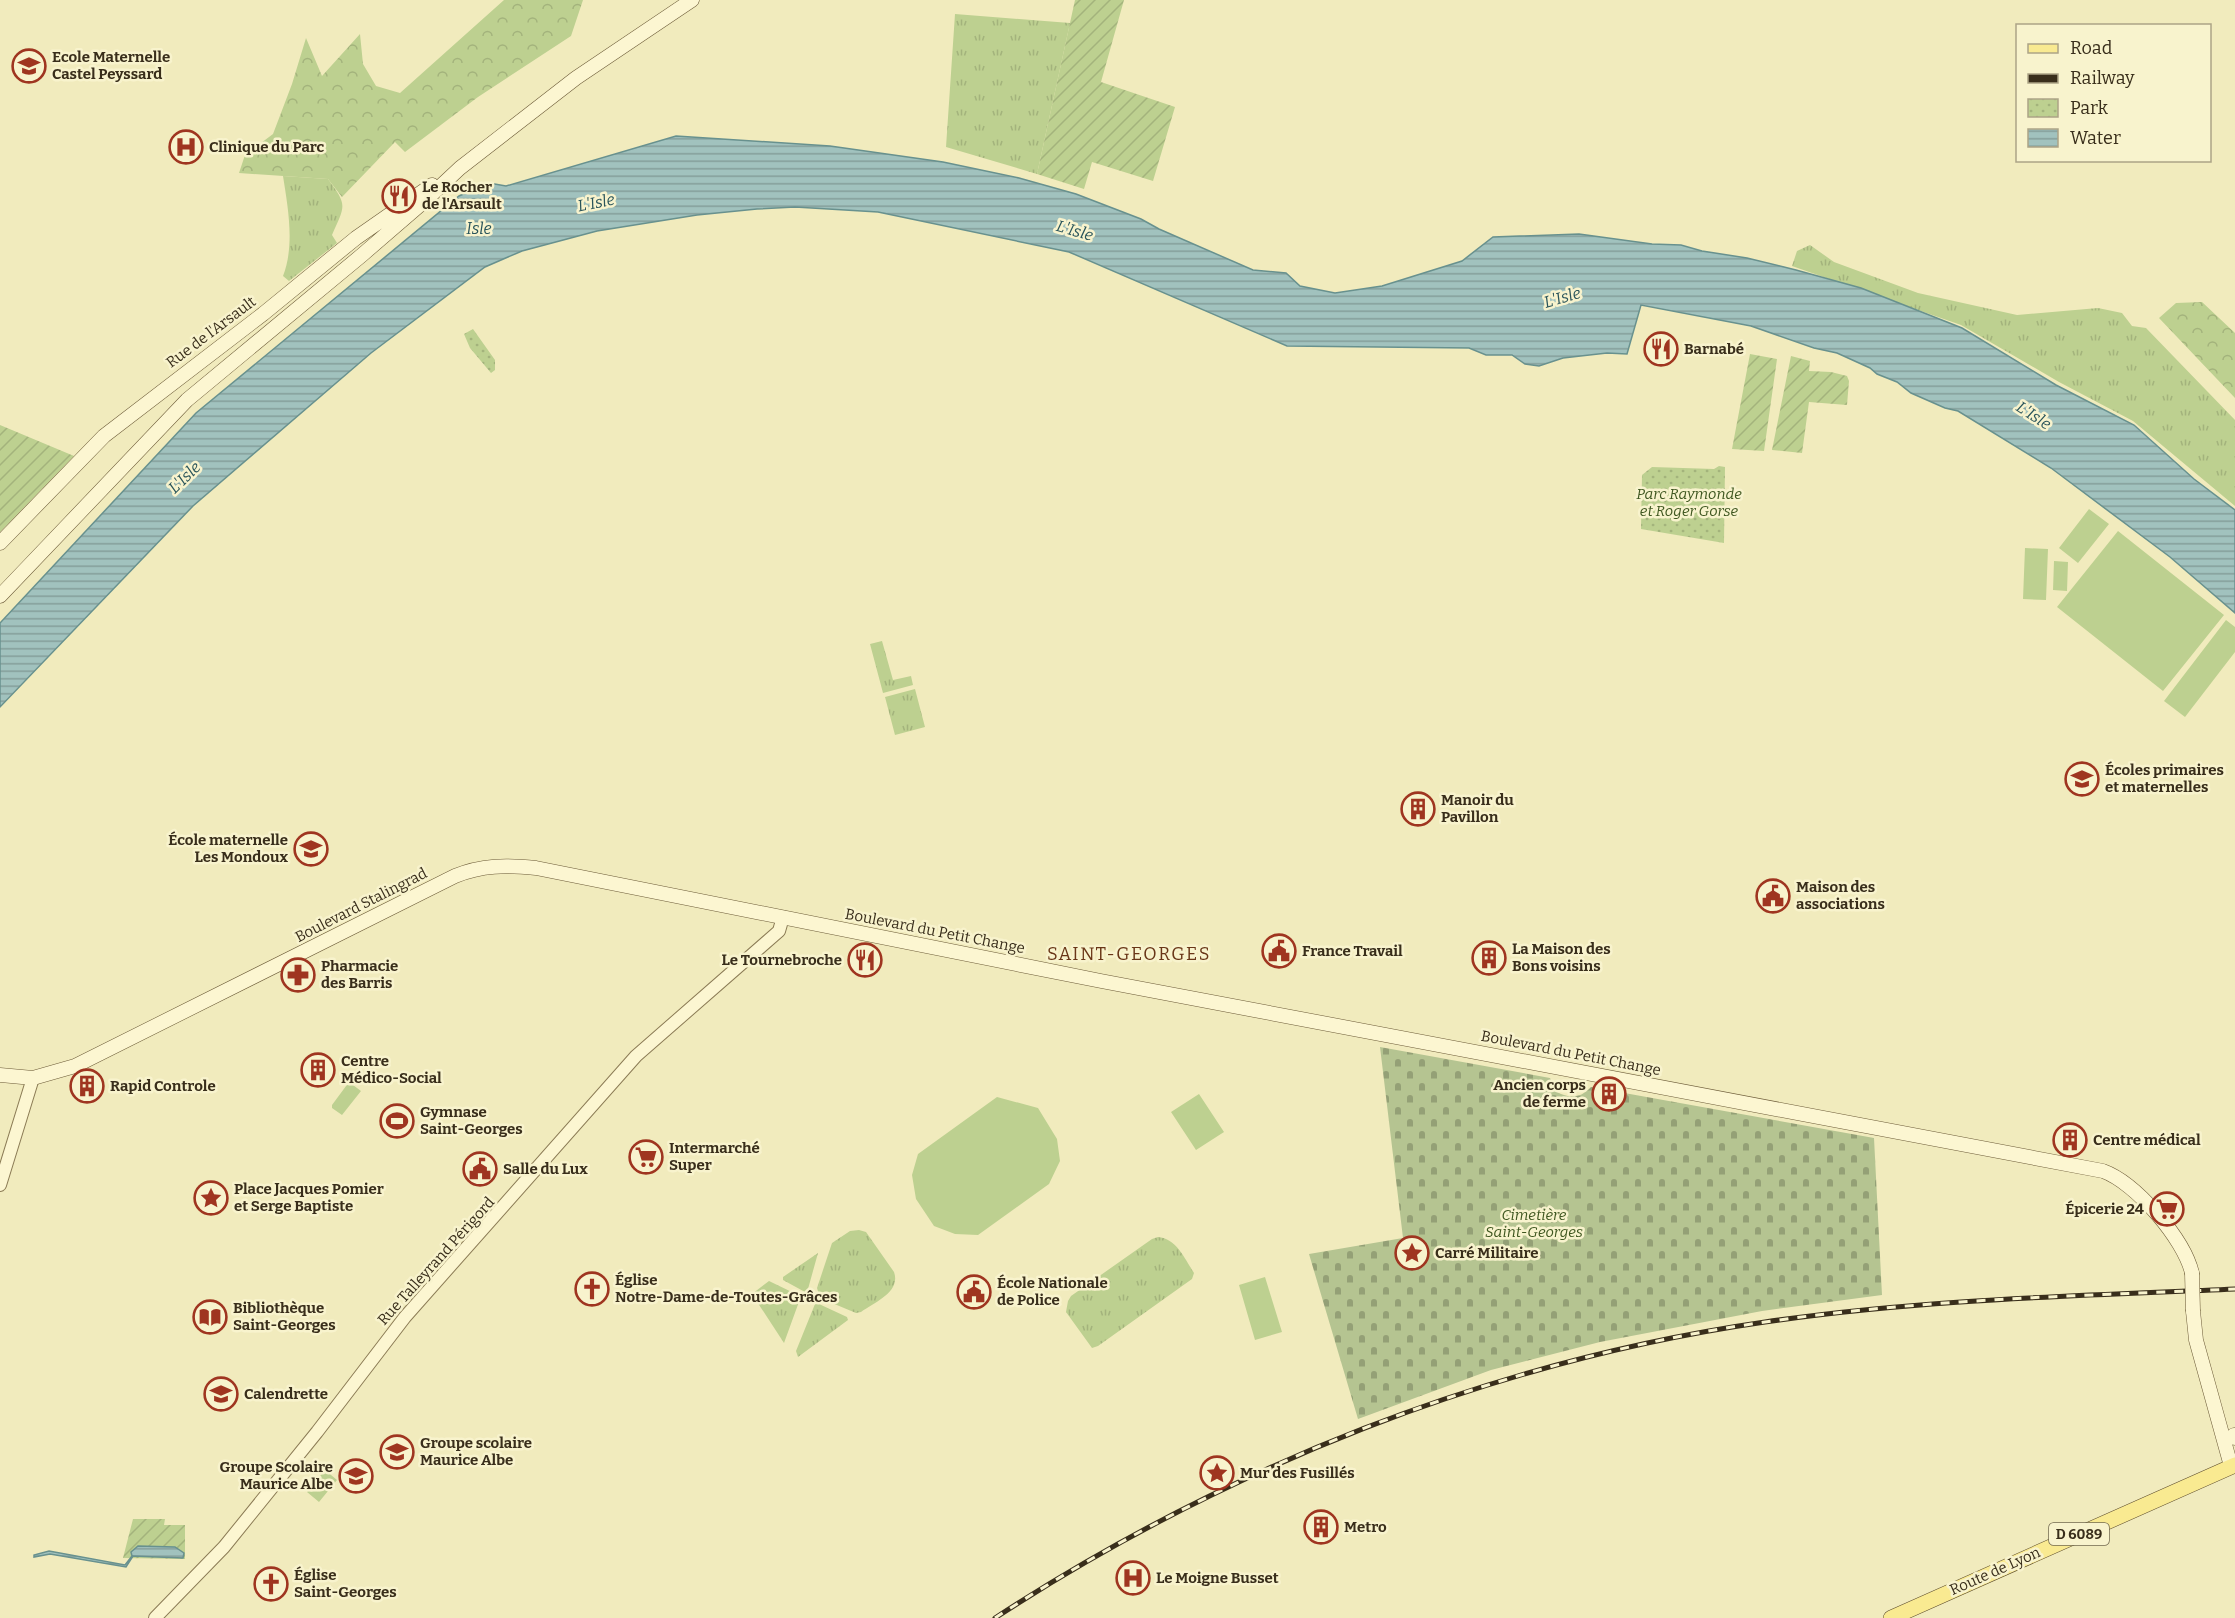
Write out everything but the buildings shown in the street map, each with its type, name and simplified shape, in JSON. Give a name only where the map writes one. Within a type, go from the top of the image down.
[{"type":"main road","points":[[0,596],[187,400],[374,245],[460,168],[576,78],[692,0]]},
{"type":"main road","name":"Rue de l'Arsault","points":[[0,543],[104,436],[271,308],[356,238],[460,168]]},
{"type":"main road","points":[[368,230],[381,227],[387,233]]},
{"type":"main road","points":[[356,238],[369,240],[374,245]]},
{"type":"main road","name":"Boulevard Stalingrad","points":[[0,1075],[33,1078],[75,1066],[422,891],[467,871],[499,865],[536,868],[702,902]]},
{"type":"main road","name":"Boulevard du Petit Change","points":[[702,902],[1101,981],[2103,1171],[2127,1184],[2141,1197],[2179,1242],[2190,1264],[2196,1340],[2234,1464]]},
{"type":"main road","points":[[2214,1399],[2223,1423],[2234,1436]]},
{"type":"main road","name":"Route de Lyon","points":[[1891,1618],[2234,1464]]},
{"type":"street","name":"Rue Talleyrand Périgord","points":[[155,1618],[224,1547],[311,1440],[405,1317],[636,1056],[779,931],[783,917]]},
{"type":"street","points":[[0,1185],[33,1078]]},
{"type":"green space","points":[[504,0],[583,0],[571,36],[478,97],[405,152],[395,142],[342,197],[328,179],[239,173],[245,155],[273,134],[306,38],[322,76],[360,34],[363,64],[376,86],[400,93]]},
{"type":"green space","points":[[1075,0],[1124,0],[1101,82],[1175,107],[1153,181],[1092,162],[1084,189],[1037,174]]},
{"type":"green space","points":[[955,14],[1070,23],[1037,174],[946,147]]},
{"type":"green space","points":[[283,176],[328,179],[339,195],[342,206],[332,235],[337,243],[289,281],[283,276],[290,239]]},
{"type":"green space","points":[[1810,245],[1834,262],[1918,293],[2017,315],[2098,308],[2122,313],[2132,326],[2146,328],[2235,420],[2235,506],[2133,421],[2059,382],[1961,325],[1792,266],[1797,251]]},
{"type":"green space","points":[[2202,302],[2235,333],[2235,398],[2159,318],[2176,303]]},
{"type":"green space","points":[[473,329],[495,360],[495,370],[491,373],[470,348],[464,334]]},
{"type":"green space","points":[[1750,354],[1777,359],[1764,451],[1732,449]]},
{"type":"green space","points":[[1791,356],[1810,361],[1809,371],[1831,372],[1847,376],[1849,381],[1847,405],[1809,402],[1802,453],[1772,450]]},
{"type":"green space","points":[[0,425],[74,456],[0,532]]},
{"type":"green space","name":"Parc Raymonde et Roger Gorse","points":[[1719,466],[1725,467],[1724,543],[1641,529],[1642,475],[1652,467],[1714,469]]},
{"type":"green space","points":[[2089,509],[2109,524],[2078,563],[2059,548]]},
{"type":"green space","points":[[2118,531],[2224,615],[2163,691],[2057,607]]},
{"type":"green space","points":[[2025,548],[2048,549],[2046,600],[2023,599]]},
{"type":"green space","points":[[2054,561],[2068,562],[2067,591],[2053,590]]},
{"type":"green space","points":[[2226,620],[2235,627],[2235,652],[2185,717],[2164,701]]},
{"type":"green space","points":[[882,641],[893,680],[911,676],[913,685],[883,693],[870,644]]},
{"type":"green space","points":[[915,689],[925,727],[895,735],[885,697]]},
{"type":"green space","name":"Cimetière Saint-Georges","points":[[1380,1047],[1550,1078],[1557,1092],[1566,1096],[1579,1095],[1591,1087],[1874,1138],[1882,1295],[1762,1311],[1600,1342],[1491,1370],[1358,1419],[1309,1254],[1403,1238]]},
{"type":"green space","points":[[349,1082],[361,1091],[342,1115],[332,1108],[332,1105]]},
{"type":"green space","points":[[1199,1094],[1224,1132],[1196,1150],[1171,1112]]},
{"type":"green space","points":[[997,1097],[1038,1108],[1057,1139],[1060,1161],[1049,1184],[978,1235],[955,1234],[934,1226],[916,1199],[912,1175],[918,1154]]},
{"type":"green space","points":[[850,1231],[866,1232],[894,1272],[895,1279],[894,1285],[885,1296],[856,1313],[820,1298],[817,1288],[832,1243]]},
{"type":"green space","points":[[1158,1237],[1175,1245],[1194,1273],[1192,1279],[1092,1348],[1066,1312],[1068,1301],[1071,1296]]},
{"type":"green space","points":[[818,1253],[808,1289],[805,1292],[783,1280],[783,1277]]},
{"type":"green space","points":[[1265,1277],[1282,1332],[1255,1340],[1239,1285]]},
{"type":"green space","points":[[769,1281],[798,1295],[800,1299],[784,1343],[752,1294]]},
{"type":"green space","points":[[815,1304],[847,1317],[848,1320],[798,1357],[796,1351]]},
{"type":"green space","points":[[325,1470],[337,1480],[319,1502],[307,1492]]},
{"type":"green space","points":[[133,1519],[165,1519],[164,1525],[185,1525],[185,1559],[123,1558]]},
{"type":"water","points":[[676,136],[830,146],[943,162],[1019,178],[1076,194],[1141,219],[1253,270],[1286,273],[1300,286],[1335,293],[1382,286],[1462,261],[1493,237],[1579,234],[1652,244],[1681,245],[1702,251],[1747,258],[1861,288],[1962,328],[2056,385],[2134,425],[2194,479],[2235,510],[2235,613],[2170,557],[2051,468],[1958,411],[1945,408],[1911,393],[1897,382],[1837,353],[1814,348],[1751,326],[1641,305],[1627,354],[1607,353],[1563,358],[1539,366],[1525,364],[1512,355],[1486,355],[1469,348],[1287,346],[1069,252],[878,212],[795,207],[697,215],[597,231],[522,251],[485,267],[371,353],[193,506],[0,707],[0,623],[196,413],[459,196],[489,183],[506,186]]},
{"type":"water","points":[[138,1546],[175,1547],[184,1553],[183,1558],[133,1556],[126,1567],[50,1554],[34,1557],[34,1555],[49,1551],[125,1565],[132,1556],[131,1552]]},
{"type":"railway","points":[[995,1618],[1083,1564],[1174,1514],[1268,1469],[1364,1428],[1462,1393],[1562,1364],[1663,1340],[1824,1314],[1941,1303],[2235,1289]]},
{"type":"place","name":"Ecole Maternelle Castel Peyssard","points":[[29,66]]},
{"type":"place","name":"Clinique du Parc","points":[[186,147]]},
{"type":"place","name":"Le Rocher de l'Arsault","points":[[399,196]]},
{"type":"place","name":"Barnabé","points":[[1661,349]]},
{"type":"place","name":"Écoles primaires et maternelles","points":[[2082,779]]},
{"type":"place","name":"Manoir du Pavillon","points":[[1418,809]]},
{"type":"place","name":"École maternelle Les Mondoux","points":[[311,849]]},
{"type":"place","name":"Maison des associations","points":[[1773,896]]},
{"type":"place","name":"France Travail","points":[[1279,951]]},
{"type":"place","name":"La Maison des Bons voisins","points":[[1489,958]]},
{"type":"place","name":"Le Tournebroche","points":[[865,960]]},
{"type":"place","name":"Pharmacie des Barris","points":[[298,975]]},
{"type":"place","name":"Centre Médico-Social","points":[[318,1070]]},
{"type":"place","name":"Rapid Controle","points":[[87,1086]]},
{"type":"place","name":"Ancien corps de ferme","points":[[1609,1094]]},
{"type":"place","name":"Gymnase Saint-Georges","points":[[397,1121]]},
{"type":"place","name":"Centre médical","points":[[2070,1140]]},
{"type":"place","name":"Intermarché Super","points":[[646,1157]]},
{"type":"place","name":"Salle du Lux","points":[[480,1169]]},
{"type":"place","name":"Place Jacques Pomier et Serge Baptiste","points":[[211,1198]]},
{"type":"place","name":"Épicerie 24","points":[[2167,1209]]},
{"type":"place","name":"Carré Militaire","points":[[1412,1253]]},
{"type":"place","name":"Église Notre-Dame-de-Toutes-Grâces","points":[[592,1289]]},
{"type":"place","name":"École Nationale de Police","points":[[974,1292]]},
{"type":"place","name":"Bibliothèque Saint-Georges","points":[[210,1317]]},
{"type":"place","name":"Calendrette","points":[[221,1394]]},
{"type":"place","name":"Groupe scolaire Maurice Albe","points":[[397,1452]]},
{"type":"place","name":"Mur des Fusillés","points":[[1217,1473]]},
{"type":"place","name":"Groupe Scolaire Maurice Albe","points":[[356,1476]]},
{"type":"place","name":"Metro","points":[[1321,1527]]},
{"type":"place","name":"Le Moigne Busset","points":[[1133,1578]]},
{"type":"place","name":"Église Saint-Georges","points":[[271,1584]]},
{"type":"district","name":"SAINT-GEORGES","points":[[1129,954]]},
{"type":"water label","name":"L'Isle","points":[[596,202]]},
{"type":"water label","name":"Isle","points":[[479,228]]},
{"type":"water label","name":"L'Isle","points":[[1075,230]]},
{"type":"water label","name":"L'Isle","points":[[1562,297]]},
{"type":"water label","name":"L'Isle","points":[[2034,415]]},
{"type":"water label","name":"L'Isle","points":[[184,477]]}]
